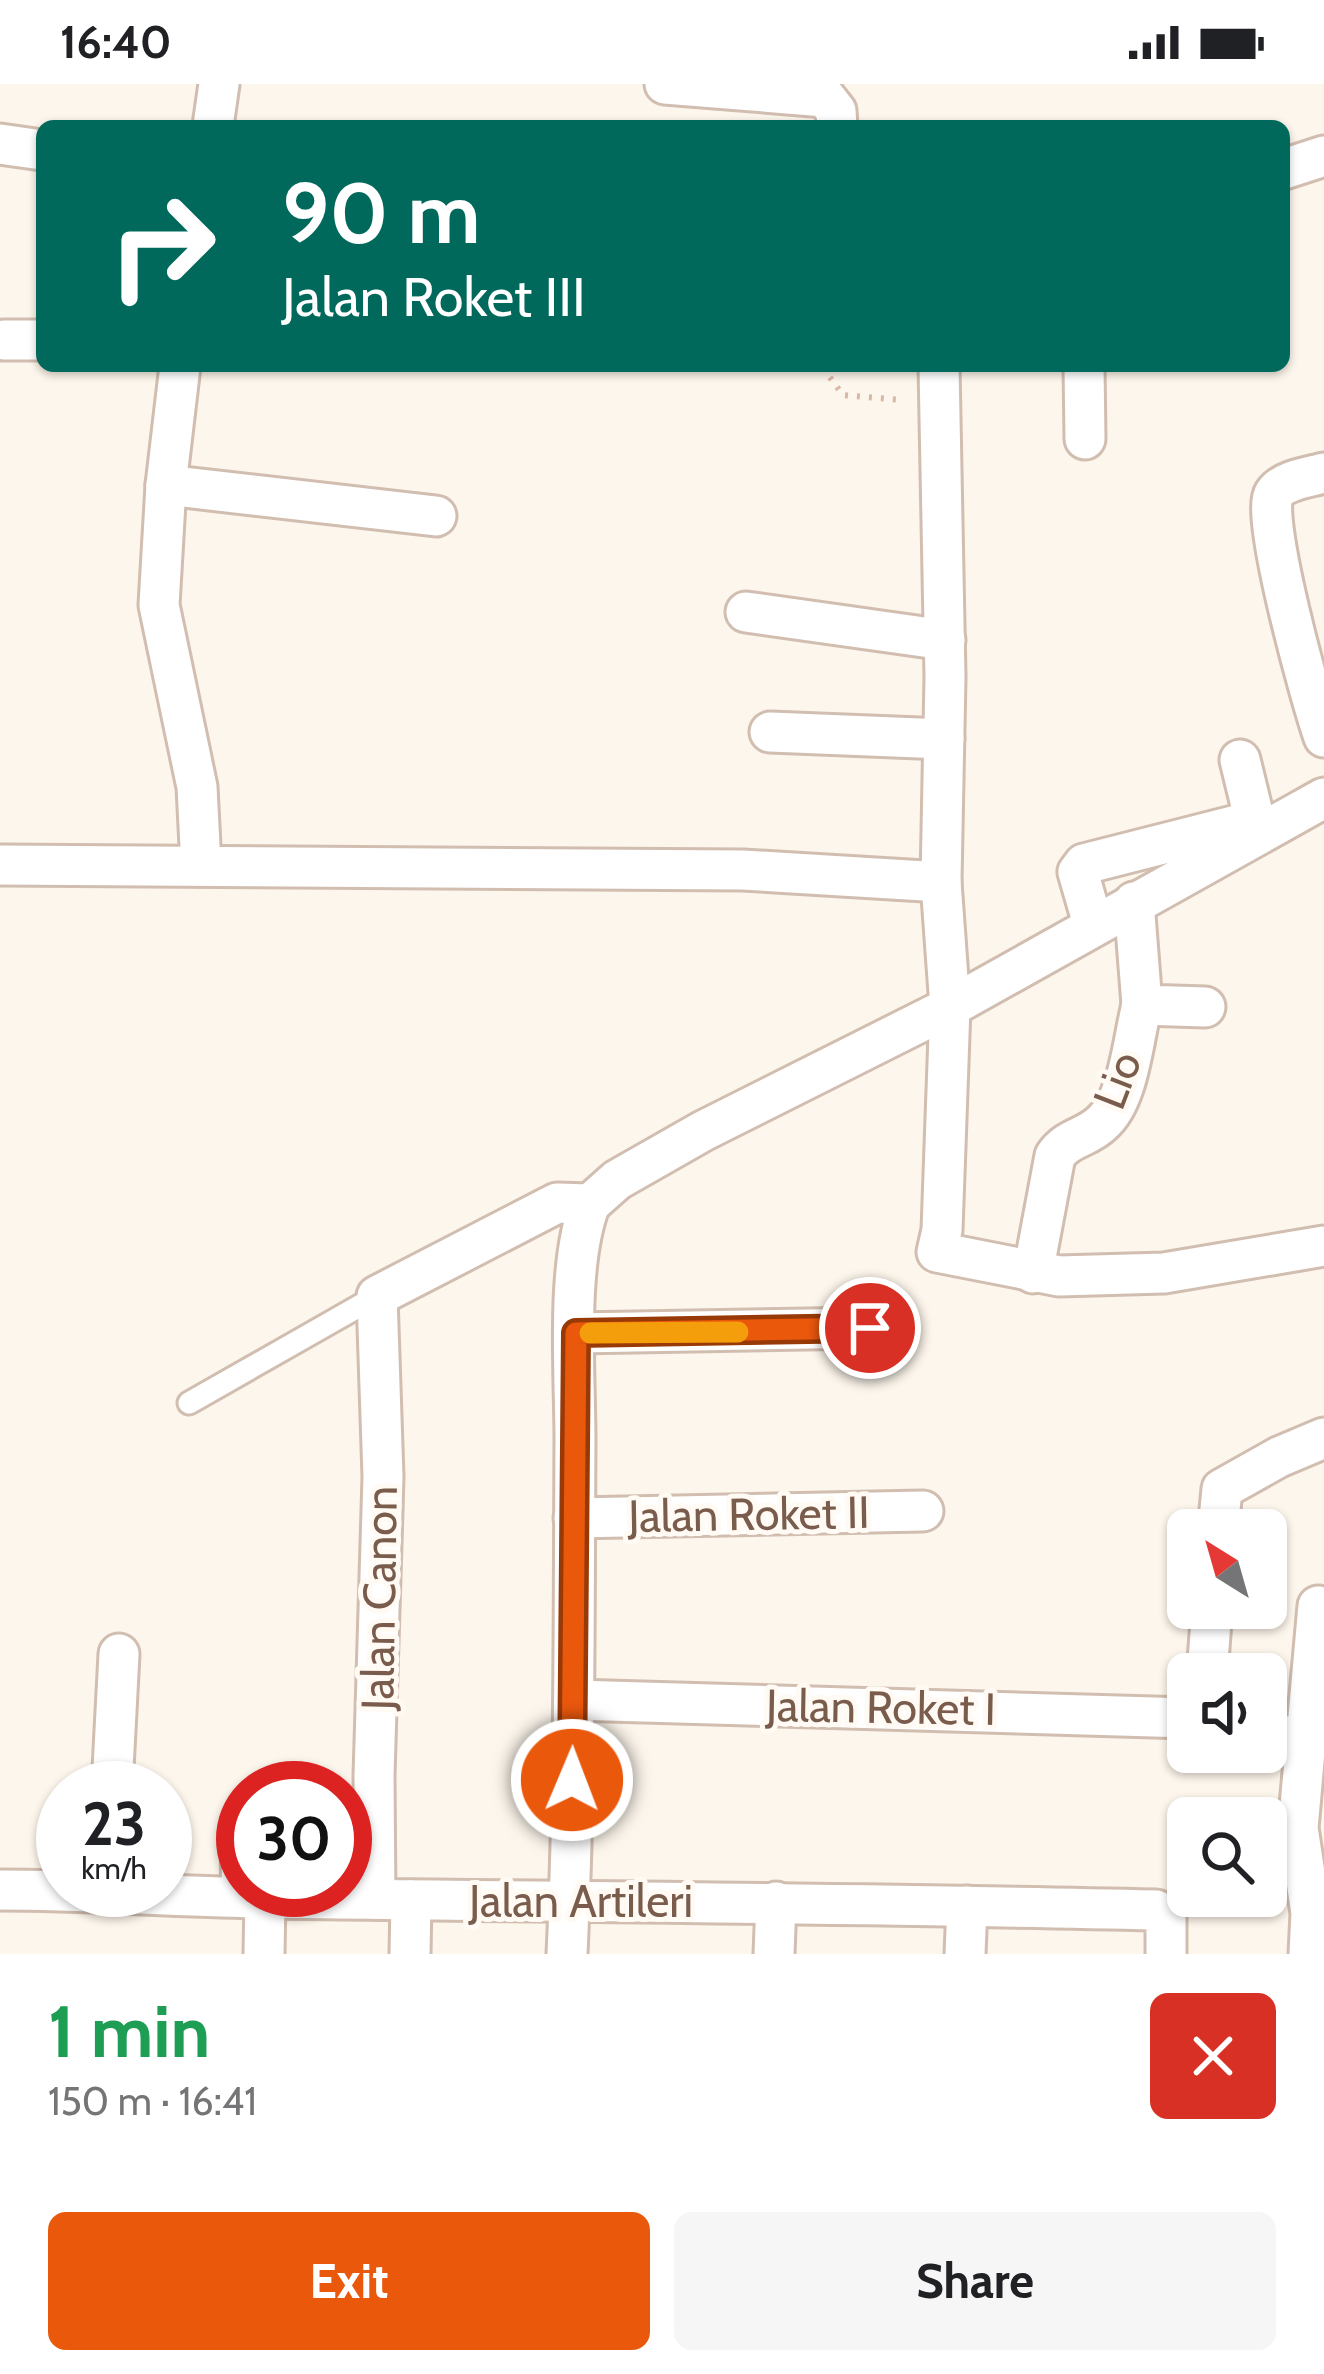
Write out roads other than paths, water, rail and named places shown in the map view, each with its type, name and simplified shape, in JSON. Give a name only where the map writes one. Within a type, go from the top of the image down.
[{"type":"street","points":[[214,120],[219,84]]},
{"type":"street","points":[[665,84],[825,97],[837,120]]},
{"type":"street","points":[[0,145],[36,149]]},
{"type":"street","points":[[1290,167],[1324,156]]},
{"type":"street","points":[[179,372],[159,604],[197,788],[201,866]]},
{"type":"street","points":[[1084,372],[1085,439]]},
{"type":"street","points":[[940,385],[945,640],[941,882],[950,1007],[942,1230],[937,1252],[1033,1273],[1164,1273],[1324,1246]]},
{"type":"street","points":[[1319,723],[1279,563],[1270,500],[1276,489],[1324,473]]},
{"type":"street","points":[[166,485],[436,516]]},
{"type":"street","points":[[746,612],[945,640]]},
{"type":"street","points":[[770,732],[944,740]]},
{"type":"street","points":[[1240,760],[1256,827]]},
{"type":"street","points":[[567,1954],[579,1231],[590,1204],[616,1180],[703,1131],[950,1007],[1256,827],[1324,798]]},
{"type":"street","points":[[1093,924],[1078,872],[1084,864],[1256,827]]},
{"type":"street","points":[[0,865],[743,870],[941,882]]},
{"type":"street","name":"Lio","points":[[1033,1273],[1055,1156],[1074,1138],[1097,1128],[1116,1108],[1142,1005],[1134,902]]},
{"type":"street","points":[[1142,1005],[1204,1007]]},
{"type":"street","points":[[377,1296],[557,1203],[590,1204]]},
{"type":"street","name":"Jalan Canon","points":[[377,1296],[393,1900],[410,1954]]},
{"type":"street","points":[[576,1333],[870,1328]]},
{"type":"street","points":[[1221,1509],[1222,1489],[1279,1456],[1324,1438]]},
{"type":"street","name":"Jalan Roket II","points":[[574,1518],[923,1510]]},
{"type":"street","points":[[1309,1954],[1311,1913],[1298,1828],[1313,1742],[1318,1606]]},
{"type":"street","points":[[113,1761],[119,1654]]},
{"type":"street","name":"Jalan Roket I","points":[[574,1700],[1167,1717]]},
{"type":"street","name":"Jalan Artileri","points":[[0,1890],[36,1890]]},
{"type":"street","name":"Jalan Artileri","points":[[372,1900],[776,1902],[1161,1912],[1166,1918],[1166,1954]]},
{"type":"street","points":[[774,1954],[776,1902]]},
{"type":"street","points":[[965,1954],[967,1906]]},
{"type":"street","points":[[254,1917],[264,1954]]},
{"type":"lane","points":[[189,1402],[377,1296]]}]
